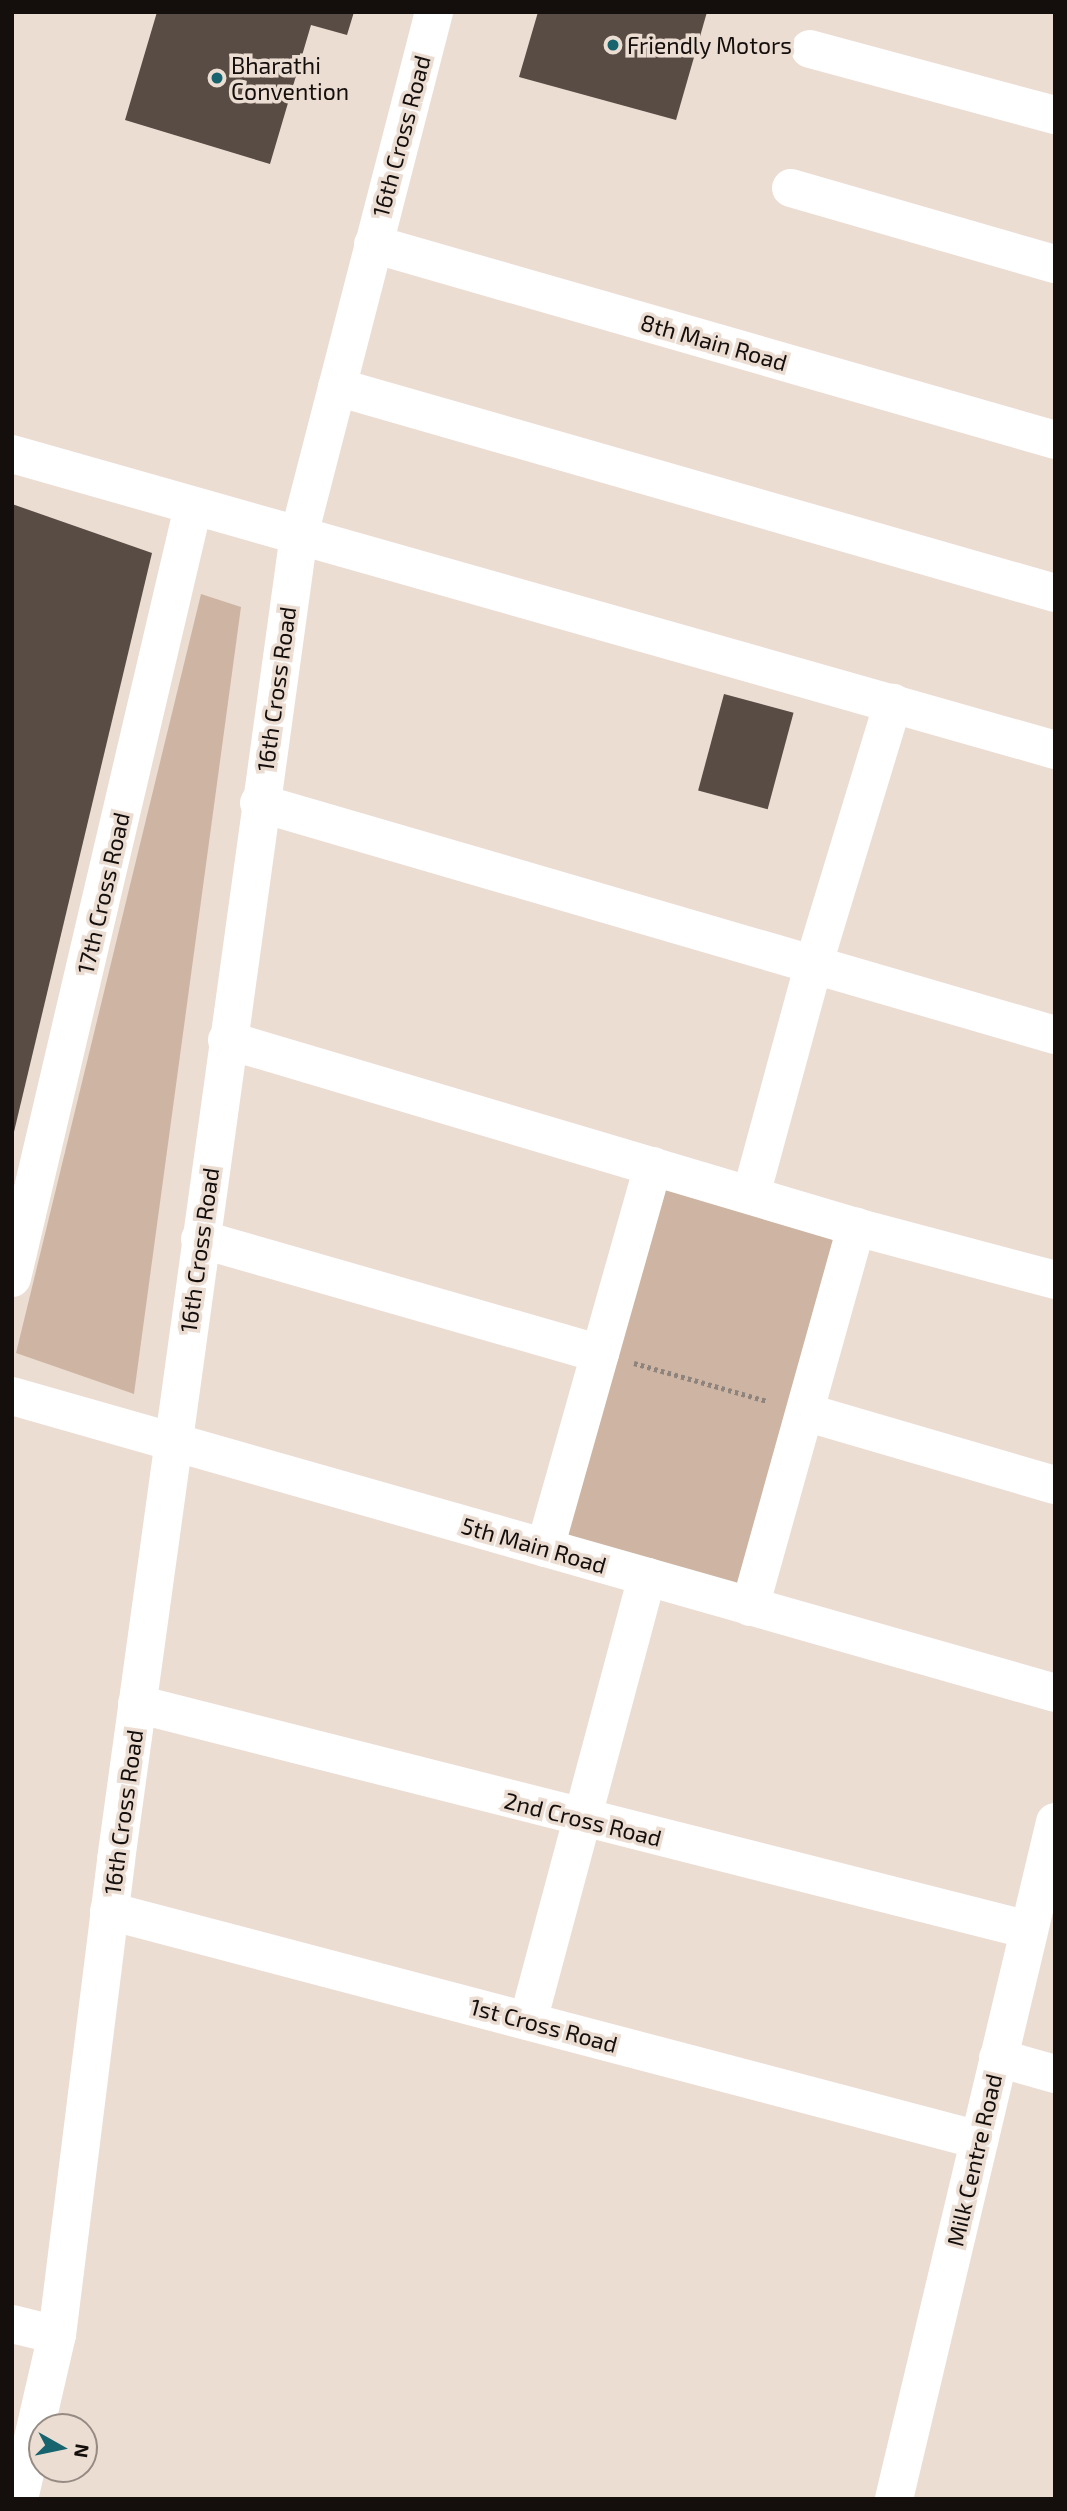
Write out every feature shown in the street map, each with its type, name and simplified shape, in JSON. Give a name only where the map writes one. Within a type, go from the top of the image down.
[{"type":"street","name":"16th Cross Road","points":[[19,2499],[57,2335],[109,1911],[259,803],[299,535],[434,12]]},
{"type":"street","points":[[810,49],[1055,116]]},
{"type":"street","points":[[791,188],[1055,264]]},
{"type":"street","name":"8th Main Road","points":[[373,244],[1055,440]]},
{"type":"street","points":[[337,387],[1055,593]]},
{"type":"street","points":[[12,453],[193,507],[1055,750]]},
{"type":"street","name":"17th Cross Road","points":[[12,1278],[193,507]]},
{"type":"street","points":[[751,1195],[814,963],[893,704]]},
{"type":"street","points":[[259,803],[1055,1035]]},
{"type":"street","points":[[227,1040],[856,1227],[1055,1280]]},
{"type":"street","points":[[545,1548],[653,1166]]},
{"type":"street","points":[[750,1607],[856,1227]]},
{"type":"street","points":[[200,1239],[600,1354]]},
{"type":"street","name":"5th Main Road","points":[[12,1396],[1055,1693]]},
{"type":"street","points":[[805,1412],[1055,1485]]},
{"type":"street","points":[[528,2021],[648,1577]]},
{"type":"street","name":"2nd Cross Road","points":[[137,1704],[1029,1930]]},
{"type":"street","name":"Milk Centre Road","points":[[894,2499],[1055,1822]]},
{"type":"street","name":"1st Cross Road","points":[[109,1911],[979,2140]]},
{"type":"street","points":[[999,2058],[1055,2074]]},
{"type":"street","points":[[12,2324],[57,2335]]},
{"type":"path","points":[[600,1354],[805,1412]]},
{"type":"shaded area","points":[[201,594],[241,607],[134,1394],[16,1353]]},
{"type":"shaded area","points":[[663,1182],[841,1233],[739,1588],[561,1537]]},
{"type":"building","name":"Bharathi Convention","points":[[157,12],[354,12],[347,35],[311,25],[270,164],[125,120]]},
{"type":"building","name":"Friendly Motors","points":[[538,12],[707,12],[676,120],[519,77]]},
{"type":"building","points":[[12,504],[152,553],[13,1136],[12,1136]]},
{"type":"building","points":[[724,694],[794,713],[768,809],[698,791]]},
{"type":"place","name":"Friendly Motors","points":[[613,45]]},
{"type":"place","name":"Bharathi Convention","points":[[217,78]]}]
